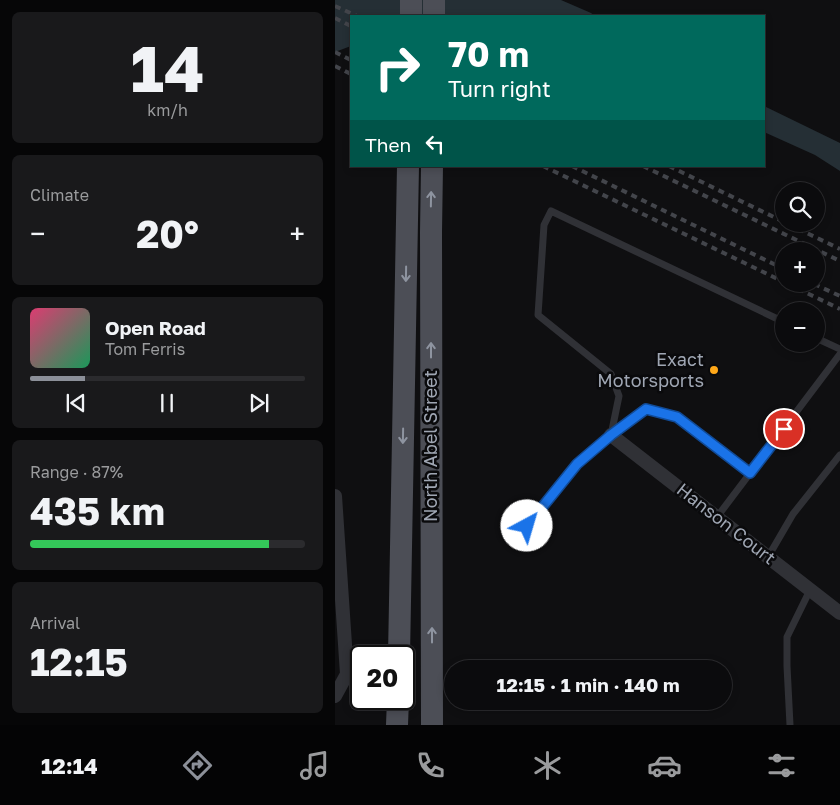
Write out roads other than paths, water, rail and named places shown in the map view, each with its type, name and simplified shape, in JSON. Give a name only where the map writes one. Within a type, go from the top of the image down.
[{"type":"main road","points":[[411,0],[411,15]]},
{"type":"main road","points":[[434,0],[434,15]]},
{"type":"main road","name":"North Abel Street","points":[[399,645],[408,167]]},
{"type":"main road","name":"North Abel Street","points":[[432,167],[432,725]]},
{"type":"main road","points":[[432,684],[448,725]]},
{"type":"main road","points":[[397,725],[398,710]]},
{"type":"street","name":"Hanson Court","points":[[611,435],[840,613]]},
{"type":"street","points":[[335,496],[347,674],[335,696]]},
{"type":"lane","points":[[611,435],[619,396],[611,374],[538,315],[544,225],[551,212],[775,318]]},
{"type":"lane","points":[[825,342],[840,349]]},
{"type":"lane","points":[[717,517],[840,354]]},
{"type":"lane","points":[[515,541],[577,464],[646,409],[677,417],[750,473]]},
{"type":"lane","points":[[768,557],[793,514],[840,455]]},
{"type":"lane","points":[[791,725],[787,637],[810,590]]},
{"type":"railway","points":[[335,6],[355,15]]},
{"type":"railway","points":[[335,18],[350,26]]},
{"type":"railway","points":[[335,52],[350,60]]},
{"type":"railway","points":[[335,66],[350,74]]},
{"type":"railway","points":[[545,167],[775,278]]},
{"type":"railway","points":[[574,167],[775,265]]},
{"type":"railway","points":[[645,167],[840,261]]},
{"type":"railway","points":[[671,167],[775,218]]},
{"type":"railway","points":[[805,232],[840,249]]},
{"type":"railway","points":[[825,289],[840,296]]},
{"type":"railway","points":[[805,292],[840,309]]},
{"type":"place","name":"Exact Motorsports","points":[[714,370]]}]
